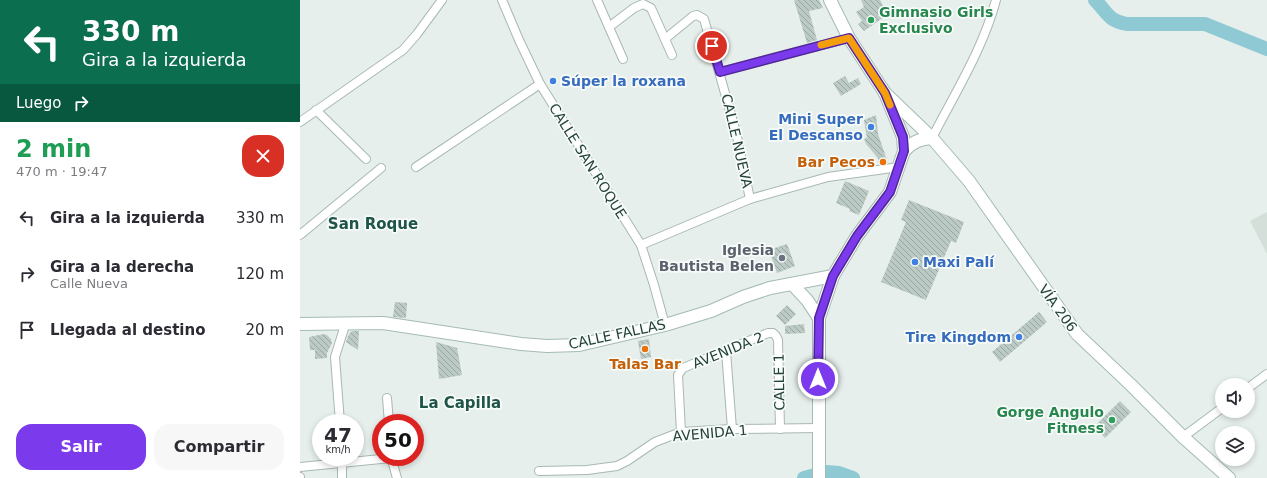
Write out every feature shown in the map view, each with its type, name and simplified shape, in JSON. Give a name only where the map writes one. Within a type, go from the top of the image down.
[{"type":"main road","points":[[830,0],[849,38],[885,93],[903,137],[904,151]]},
{"type":"main road","name":"VÍA 206","points":[[885,93],[932,138],[969,181],[1077,334],[1183,437],[1229,478]]},
{"type":"main road","points":[[903,137],[918,133],[925,134],[932,138]]},
{"type":"main road","points":[[819,478],[819,318],[833,276],[857,236],[890,192],[904,151],[909,144],[916,140],[932,138]]},
{"type":"main road","name":"CALLE FALLAS","points":[[301,321],[383,323],[498,341],[547,346],[579,345],[665,325],[711,311],[743,296],[770,288],[833,276]]},
{"type":"main road","points":[[792,284],[807,300],[819,318]]},
{"type":"street","points":[[300,122],[403,50],[442,0]]},
{"type":"street","name":"CALLE SAN ROQUE","points":[[502,0],[540,84],[641,245],[665,325]]},
{"type":"street","points":[[597,0],[623,59]]},
{"type":"street","points":[[932,138],[982,39],[991,18],[996,0]]},
{"type":"street","points":[[609,27],[634,8],[643,4],[651,8],[672,55]]},
{"type":"street","name":"CALLE NUEVA","points":[[665,39],[692,16],[702,16],[704,19],[736,132],[750,199]]},
{"type":"street","points":[[720,72],[849,38]]},
{"type":"street","points":[[416,167],[540,84]]},
{"type":"street","points":[[316,110],[366,159]]},
{"type":"street","points":[[641,245],[750,199],[828,177],[899,167]]},
{"type":"street","points":[[300,235],[381,168]]},
{"type":"street","points":[[339,414],[335,357],[346,322]]},
{"type":"street","name":"AVENIDA 2","points":[[681,432],[678,375],[683,368],[768,333],[773,333],[776,336]]},
{"type":"street","name":"CALLE 1","points":[[776,336],[778,340],[780,428]]},
{"type":"street","points":[[726,351],[732,429]]},
{"type":"street","points":[[1255,383],[1267,374]]},
{"type":"street","points":[[387,398],[388,414]]},
{"type":"street","points":[[1183,437],[1215,413]]},
{"type":"street","name":"AVENIDA 1","points":[[539,471],[570,474],[617,466],[655,442],[681,432],[732,429],[819,428]]},
{"type":"street","points":[[300,467],[312,465]]},
{"type":"street","points":[[342,478],[343,466]]},
{"type":"street","points":[[393,466],[397,478]]},
{"type":"shaded area","points":[[1267,212],[1267,254],[1250,221]]},
{"type":"building","points":[[794,0],[819,0],[823,8],[809,11],[817,40],[807,43]]},
{"type":"building","points":[[861,0],[880,0],[884,7],[894,5],[896,14],[884,17],[864,31],[858,24],[862,21],[856,12],[864,7]]},
{"type":"building","points":[[845,76],[849,83],[858,78],[861,84],[841,96],[833,83]]},
{"type":"building","points":[[876,115],[878,134],[888,163],[879,164],[878,158],[866,144],[864,139],[867,138],[864,120]]},
{"type":"building","points":[[845,181],[869,191],[859,215],[836,203]]},
{"type":"building","name":"Maxi Palí","points":[[909,200],[964,222],[956,243],[951,241],[926,300],[881,282],[906,222],[901,220]]},
{"type":"building","name":"Iglesia Bautista Belen","points":[[787,244],[795,266],[777,273],[769,250]]},
{"type":"building","points":[[395,302],[407,303],[406,318],[393,317]]},
{"type":"building","points":[[787,305],[796,314],[785,325],[776,316]]},
{"type":"building","name":"Tire Kingdom","points":[[1039,312],[1047,322],[1000,362],[992,352]]},
{"type":"building","points":[[804,324],[805,333],[785,334],[785,326]]},
{"type":"building","points":[[352,331],[359,331],[358,350],[346,342]]},
{"type":"building","points":[[324,334],[331,339],[332,343],[327,353],[327,358],[315,359],[315,350],[310,350],[309,337]]},
{"type":"building","name":"Talas Bar","points":[[649,339],[651,357],[641,359],[638,341]]},
{"type":"building","points":[[436,342],[457,348],[462,375],[439,379]]},
{"type":"building","name":"Gorge Angulo Fitness","points":[[1120,401],[1131,412],[1105,438],[1094,427]]},
{"type":"waterway","points":[[1095,0],[1108,15],[1115,20],[1127,24],[1205,24],[1267,49]]},
{"type":"waterway","points":[[804,478],[826,472],[839,473],[853,478]]},
{"type":"slow traffic","points":[[821,45],[849,38],[885,93],[890,105]]},
{"type":"place","name":"Gimnasio Girls Exclusivo","points":[[871,20]]},
{"type":"place","name":"Súper la roxana","points":[[553,81]]},
{"type":"place","name":"Mini Super El Descanso","points":[[871,127]]},
{"type":"place","name":"Bar Pecos","points":[[883,162]]},
{"type":"place","name":"Iglesia Bautista Belen","points":[[782,258]]},
{"type":"place","name":"Maxi Palí","points":[[915,262]]},
{"type":"place","name":"Tire Kingdom","points":[[1019,337]]},
{"type":"place","name":"Talas Bar","points":[[645,349]]},
{"type":"place","name":"Gorge Angulo Fitness","points":[[1112,420]]},
{"type":"district","name":"San Roque","points":[[373,224]]},
{"type":"district","name":"La Capilla","points":[[460,403]]},
{"type":"route","points":[[712,46],[720,72],[849,38],[885,93],[903,137],[904,151],[890,192],[857,236],[833,276],[819,318],[818,379]]}]
